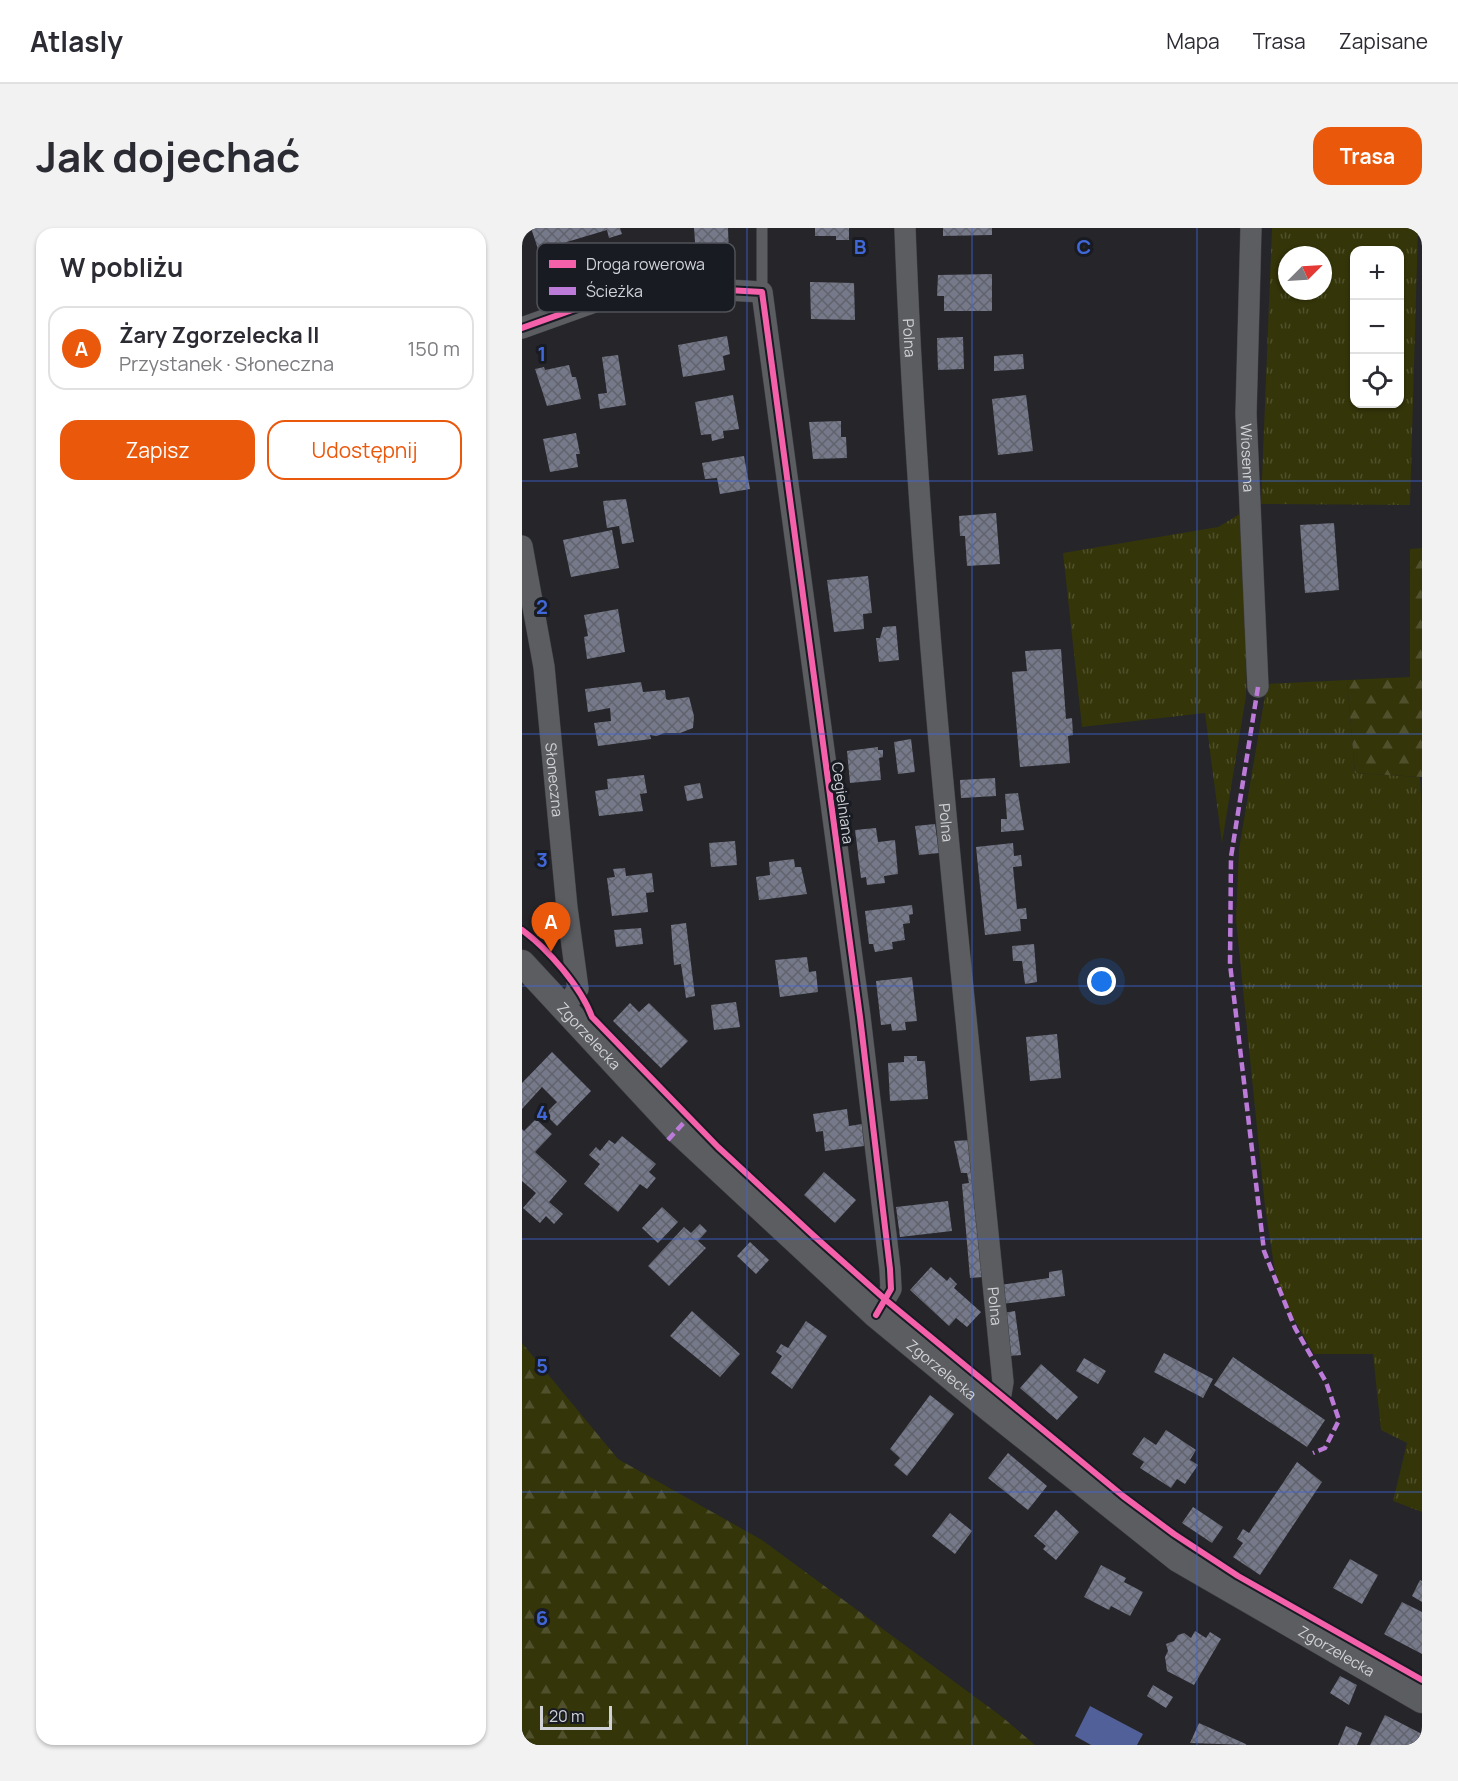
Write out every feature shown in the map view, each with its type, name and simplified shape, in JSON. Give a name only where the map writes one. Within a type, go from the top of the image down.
[{"type":"street","name":"Polna","points":[[905,228],[911,387],[936,702],[1004,1382],[1001,1394],[990,1409]]},
{"type":"street","name":"Wiosenna","points":[[1251,228],[1246,414],[1258,687]]},
{"type":"street","points":[[735,290],[762,292]]},
{"type":"street","name":"Cegielniana","points":[[762,292],[860,1017],[890,1269],[891,1289],[887,1301],[876,1315]]},
{"type":"street","points":[[522,328],[567,312]]},
{"type":"street","name":"Słoneczna","points":[[522,546],[544,667],[567,908],[578,989],[564,1008]]},
{"type":"street","name":"Zgorzelecka","points":[[522,963],[676,1130],[876,1315],[990,1409],[1178,1559],[1422,1700]]},
{"type":"lane","points":[[762,228],[762,292]]},
{"type":"green space","points":[[1272,228],[1418,228],[1410,505],[1261,504]]},
{"type":"green space","points":[[1240,514],[1248,615],[1246,696],[1222,843],[1205,713],[1082,727],[1063,553],[1218,527]]},
{"type":"green space","points":[[1422,548],[1422,777],[1355,773],[1347,680],[1410,677],[1410,549]]},
{"type":"green space","points":[[1347,680],[1355,773],[1420,777],[1422,816],[1422,1512],[1393,1501],[1407,1443],[1381,1430],[1373,1354],[1314,1354],[1287,1307],[1276,1278],[1265,1207],[1236,920],[1239,849],[1267,684]]},
{"type":"green space","points":[[522,1343],[618,1459],[762,1540],[1001,1716],[1035,1745],[522,1745]]},
{"type":"water","points":[[1090,1706],[1143,1734],[1137,1745],[1091,1745],[1075,1736]]},
{"type":"building","points":[[531,228],[620,228],[622,234],[609,238],[607,230],[563,243],[537,243],[537,246]]},
{"type":"building","points":[[694,228],[728,228],[729,243],[695,243]]},
{"type":"building","points":[[815,228],[849,228],[849,240],[836,240],[836,236],[815,236]]},
{"type":"building","points":[[943,228],[992,228],[992,235],[943,236]]},
{"type":"building","points":[[992,274],[992,311],[944,311],[944,296],[937,296],[938,275]]},
{"type":"building","points":[[810,282],[854,283],[855,320],[811,319]]},
{"type":"building","points":[[727,336],[730,354],[723,356],[725,370],[683,377],[678,345]]},
{"type":"building","points":[[963,337],[964,369],[938,370],[937,338]]},
{"type":"building","points":[[1023,354],[1024,369],[994,371],[994,356]]},
{"type":"building","points":[[618,355],[626,405],[600,409],[598,394],[607,393],[602,357]]},
{"type":"building","points":[[569,365],[572,377],[576,377],[581,399],[547,406],[535,369],[544,367],[545,370]]},
{"type":"building","points":[[733,395],[739,429],[723,431],[724,438],[712,441],[711,434],[701,435],[695,402]]},
{"type":"building","points":[[1026,395],[1033,451],[998,455],[992,399]]},
{"type":"building","points":[[841,421],[841,437],[846,437],[847,458],[813,459],[809,422]]},
{"type":"building","points":[[576,433],[580,454],[576,454],[578,467],[550,472],[543,439]]},
{"type":"building","points":[[744,456],[750,489],[720,494],[717,478],[705,479],[702,463]]},
{"type":"building","points":[[626,499],[634,542],[622,544],[619,526],[607,528],[603,501]]},
{"type":"building","points":[[996,513],[1000,564],[967,566],[965,536],[960,536],[959,516]]},
{"type":"building","points":[[1334,523],[1339,590],[1305,593],[1300,525]]},
{"type":"building","points":[[612,530],[619,568],[571,577],[563,540]]},
{"type":"building","points":[[868,576],[872,613],[863,614],[864,629],[834,632],[827,580]]},
{"type":"building","points":[[618,609],[625,652],[587,659],[584,637],[588,636],[584,615]]},
{"type":"building","points":[[896,626],[899,660],[879,662],[876,638],[880,638],[883,627]]},
{"type":"building","points":[[1061,649],[1066,719],[1072,718],[1073,735],[1068,736],[1070,763],[1020,767],[1012,672],[1027,671],[1025,651]]},
{"type":"building","points":[[641,682],[643,692],[665,690],[668,700],[689,697],[694,716],[693,728],[680,733],[650,735],[651,739],[598,746],[594,723],[611,721],[610,708],[588,712],[585,689]]},
{"type":"building","points":[[911,739],[915,772],[898,774],[894,742]]},
{"type":"building","points":[[878,747],[878,750],[883,750],[883,757],[879,758],[881,780],[850,783],[847,751]]},
{"type":"building","points":[[644,775],[647,793],[640,794],[643,811],[599,816],[595,791],[608,789],[607,779]]},
{"type":"building","points":[[995,778],[996,796],[961,798],[960,780]]},
{"type":"building","points":[[700,783],[703,798],[687,801],[684,786]]},
{"type":"building","points":[[1018,793],[1024,830],[1001,832],[1001,819],[1007,819],[1005,794]]},
{"type":"building","points":[[935,824],[939,853],[919,855],[915,826]]},
{"type":"building","points":[[876,828],[878,842],[895,840],[898,874],[884,876],[885,883],[867,885],[866,877],[861,878],[855,830]]},
{"type":"building","points":[[735,841],[737,865],[711,867],[709,843]]},
{"type":"building","points":[[1013,843],[1014,856],[1021,855],[1022,866],[1013,867],[1017,909],[1026,908],[1027,919],[1020,919],[1021,931],[985,935],[976,847]]},
{"type":"building","points":[[794,859],[795,867],[801,867],[807,894],[759,900],[756,877],[770,875],[769,862]]},
{"type":"building","points":[[625,868],[626,876],[652,873],[654,892],[646,893],[648,912],[612,916],[607,878],[615,877],[613,869]]},
{"type":"building","points":[[912,905],[913,914],[909,915],[910,923],[903,924],[905,940],[892,942],[893,949],[875,952],[873,944],[869,944],[865,911]]},
{"type":"building","points":[[686,923],[695,996],[686,998],[681,964],[674,965],[671,925]]},
{"type":"building","points":[[641,928],[643,944],[616,947],[614,930]]},
{"type":"building","points":[[1034,944],[1037,982],[1025,984],[1022,961],[1013,961],[1012,946]]},
{"type":"building","points":[[807,957],[809,972],[816,971],[818,992],[780,997],[775,960]]},
{"type":"building","points":[[912,977],[917,1021],[905,1022],[906,1030],[892,1031],[891,1024],[881,1025],[876,981]]},
{"type":"building","points":[[736,1002],[740,1027],[714,1030],[711,1005]]},
{"type":"building","points":[[630,1003],[639,1012],[649,1003],[688,1041],[661,1068],[613,1021]]},
{"type":"building","points":[[1057,1034],[1061,1078],[1030,1081],[1026,1037]]},
{"type":"building","points":[[552,1052],[591,1091],[557,1126],[545,1114],[557,1102],[542,1087],[522,1109],[522,1083]]},
{"type":"building","points":[[904,1056],[917,1056],[917,1061],[925,1061],[928,1099],[890,1101],[888,1063],[904,1062]]},
{"type":"building","points":[[847,1109],[849,1126],[862,1124],[864,1146],[825,1151],[823,1131],[816,1132],[813,1114]]},
{"type":"building","points":[[536,1119],[552,1134],[535,1152],[567,1181],[549,1202],[563,1214],[554,1224],[546,1216],[540,1223],[523,1208],[536,1193],[522,1181],[522,1129],[524,1131]]},
{"type":"building","points":[[622,1136],[656,1164],[649,1172],[656,1178],[647,1189],[640,1184],[618,1212],[584,1184],[600,1164],[589,1155],[596,1147],[600,1151],[609,1140],[615,1144]]},
{"type":"building","points":[[971,1140],[983,1277],[970,1278],[962,1184],[969,1183],[967,1173],[961,1173],[954,1141]]},
{"type":"building","points":[[824,1172],[856,1200],[835,1223],[804,1195]]},
{"type":"building","points":[[948,1201],[952,1231],[900,1237],[896,1207]]},
{"type":"building","points":[[662,1207],[678,1222],[658,1243],[642,1228]]},
{"type":"building","points":[[700,1224],[707,1231],[698,1241],[706,1248],[669,1286],[648,1266],[684,1227],[691,1233]]},
{"type":"building","points":[[750,1242],[769,1260],[756,1274],[737,1256]]},
{"type":"building","points":[[931,1267],[947,1281],[950,1277],[957,1284],[954,1288],[981,1312],[967,1327],[956,1318],[949,1326],[910,1290]]},
{"type":"building","points":[[1062,1270],[1065,1296],[1002,1304],[1000,1285],[1049,1278],[1049,1272]]},
{"type":"building","points":[[692,1311],[740,1354],[720,1377],[670,1336]]},
{"type":"building","points":[[1015,1311],[1021,1355],[1009,1356],[1003,1313]]},
{"type":"building","points":[[806,1321],[827,1336],[792,1389],[771,1373],[782,1356],[776,1352],[781,1344],[788,1348]]},
{"type":"building","points":[[1164,1353],[1213,1379],[1203,1398],[1154,1372]]},
{"type":"building","points":[[1233,1357],[1325,1420],[1307,1447],[1214,1385]]},
{"type":"building","points":[[1084,1358],[1106,1371],[1098,1384],[1076,1371]]},
{"type":"building","points":[[1041,1364],[1078,1397],[1057,1420],[1020,1388]]},
{"type":"building","points":[[930,1395],[954,1414],[907,1476],[894,1465],[900,1458],[890,1449]]},
{"type":"building","points":[[1166,1430],[1196,1450],[1190,1460],[1198,1465],[1185,1484],[1177,1479],[1171,1488],[1140,1468],[1144,1462],[1132,1454],[1144,1437],[1156,1445]]},
{"type":"building","points":[[1008,1453],[1047,1486],[1028,1510],[988,1478]]},
{"type":"building","points":[[1297,1462],[1322,1482],[1260,1575],[1233,1557],[1243,1543],[1237,1539],[1243,1529],[1249,1533]]},
{"type":"building","points":[[1193,1507],[1223,1527],[1212,1543],[1182,1523]]},
{"type":"building","points":[[1056,1510],[1079,1532],[1056,1560],[1043,1549],[1046,1546],[1034,1536]]},
{"type":"building","points":[[950,1513],[972,1531],[955,1554],[932,1536]]},
{"type":"building","points":[[1350,1559],[1378,1575],[1362,1604],[1333,1588]]},
{"type":"building","points":[[1101,1565],[1126,1578],[1124,1582],[1143,1592],[1130,1616],[1111,1606],[1109,1610],[1084,1597]]},
{"type":"building","points":[[1420,1580],[1422,1581],[1422,1602],[1412,1596]]},
{"type":"building","points":[[1402,1602],[1422,1612],[1422,1654],[1384,1634]]},
{"type":"building","points":[[1195,1631],[1206,1638],[1210,1632],[1221,1639],[1194,1685],[1167,1671],[1165,1657],[1168,1651],[1166,1644],[1184,1633],[1191,1638]]},
{"type":"building","points":[[1340,1676],[1357,1685],[1349,1705],[1330,1693]]},
{"type":"building","points":[[1153,1685],[1173,1697],[1166,1708],[1147,1696]]},
{"type":"building","points":[[1385,1715],[1422,1734],[1422,1745],[1370,1745]]},
{"type":"building","points":[[1199,1723],[1248,1745],[1190,1743]]},
{"type":"building","points":[[1346,1726],[1362,1733],[1357,1745],[1338,1745]]},
{"type":"marked path","points":[[1258,687],[1231,857],[1230,964],[1264,1251],[1295,1328],[1326,1382],[1339,1420],[1325,1448],[1313,1453]]},
{"type":"marked path","points":[[668,1140],[689,1117]]},
{"type":"cycle path","points":[[735,290],[762,292],[860,1017],[890,1269],[891,1289],[876,1315]]},
{"type":"cycle path","points":[[522,328],[567,312]]},
{"type":"cycle path","points":[[522,930],[563,969],[580,993],[592,1017],[718,1147],[887,1301],[1123,1496],[1174,1534],[1238,1576],[1422,1680]]},
{"type":"place","name":"Żary Zgorzelecka II","points":[[551,952]]}]
